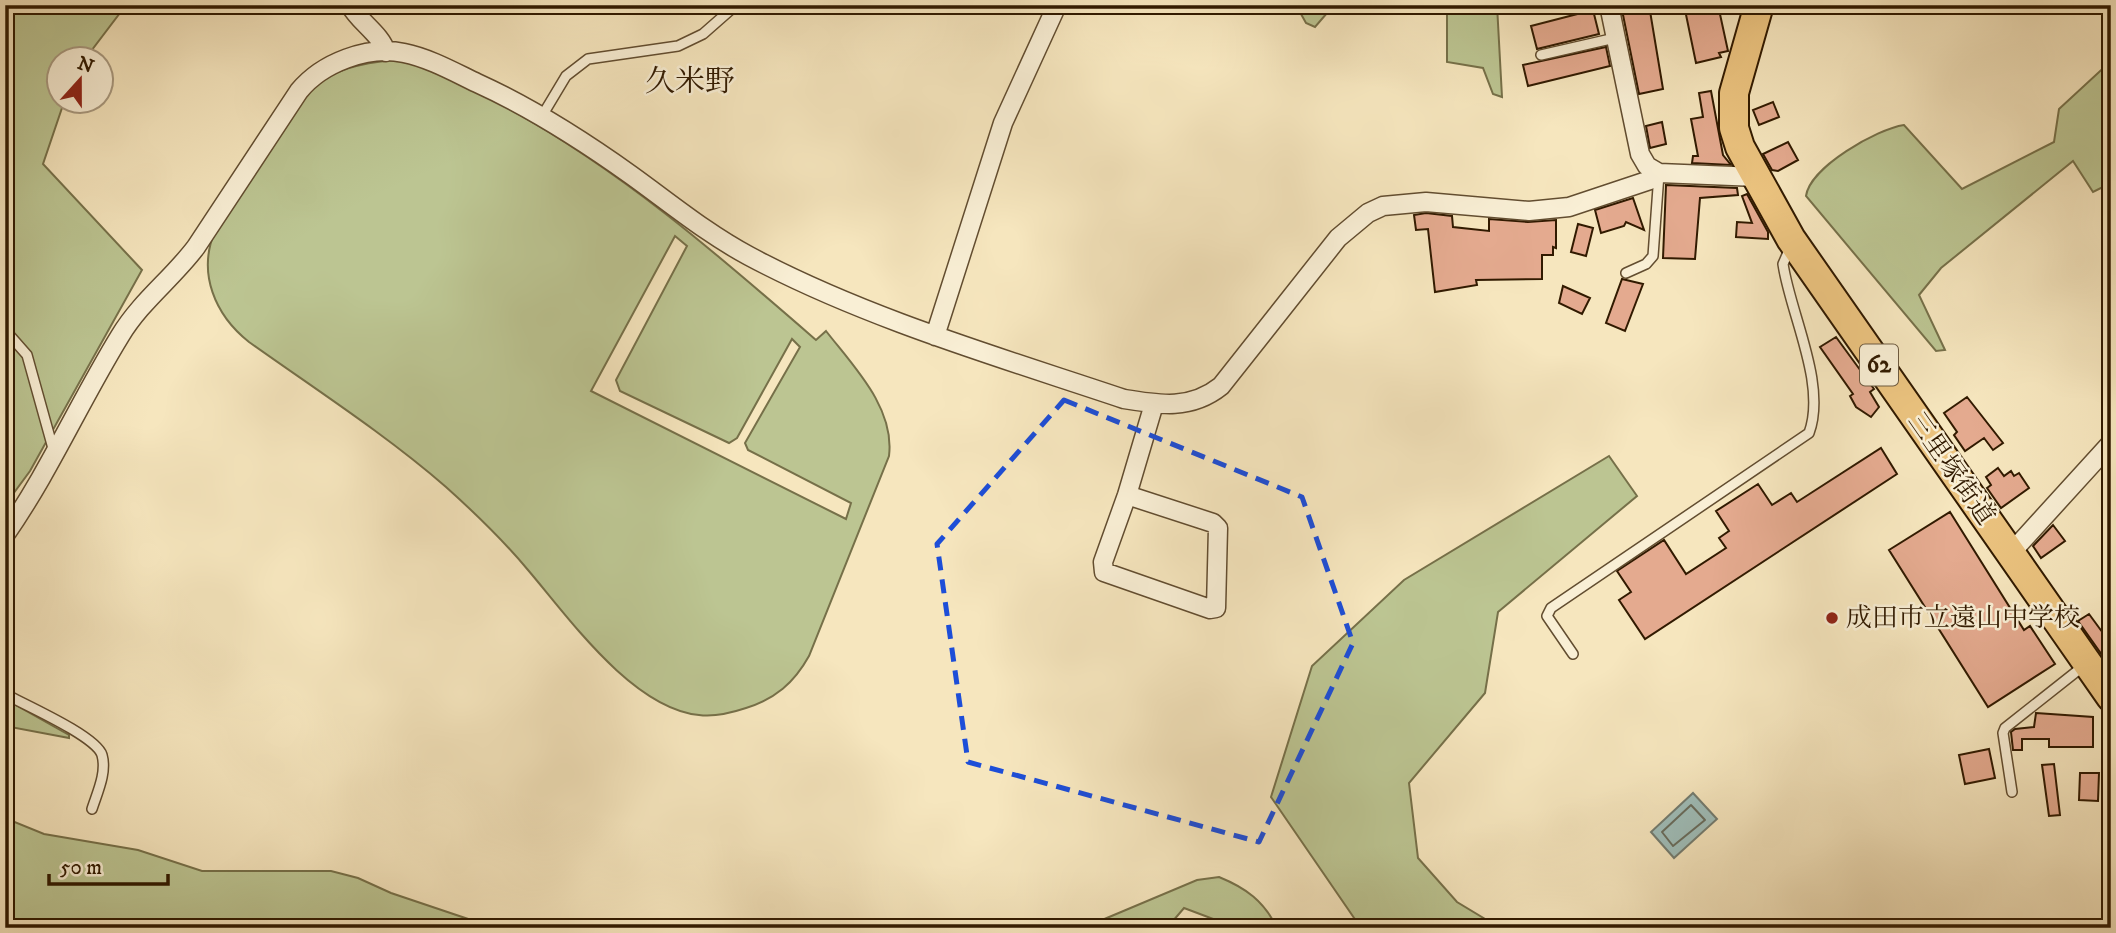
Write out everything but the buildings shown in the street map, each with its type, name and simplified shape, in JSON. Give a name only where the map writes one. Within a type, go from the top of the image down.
[{"type":"main road","name":"三里塚街道","points":[[1759,5],[1738,76],[1732,111],[1740,147],[1791,239],[2111,697]]},
{"type":"street","points":[[349,5],[357,18],[384,44],[386,52]]},
{"type":"street","points":[[935,336],[1003,123],[1057,5]]},
{"type":"street","points":[[1609,5],[1640,154],[1647,166],[1659,173],[1757,177]]},
{"type":"street","points":[[5,535],[28,502],[120,336],[144,301],[179,269],[196,247],[304,85],[318,72],[331,65],[386,52],[407,53],[428,61],[542,116],[630,174],[712,235],[781,272],[935,336],[1124,399],[1154,404],[1195,402],[1221,386],[1338,238],[1368,213],[1383,206],[1426,202],[1529,211],[1569,207],[1650,180],[1659,173]]},
{"type":"street","points":[[1127,495],[1213,523],[1218,528],[1216,608],[1210,609],[1104,572],[1103,562],[1127,495],[1154,404]]},
{"type":"street","points":[[2010,554],[2111,443]]},
{"type":"lane","points":[[542,116],[566,76],[588,59],[678,46],[703,34],[736,5]]},
{"type":"lane","points":[[1541,55],[1615,38]]},
{"type":"lane","points":[[1626,273],[1646,264],[1653,256],[1659,173]]},
{"type":"lane","points":[[1573,654],[1551,625],[1547,616],[1551,608],[1809,433],[1812,410],[1809,370],[1783,264],[1789,256],[1791,239]]},
{"type":"lane","points":[[5,330],[27,355],[54,453]]},
{"type":"lane","points":[[2012,792],[2003,733],[2005,728],[2087,663]]},
{"type":"lane","points":[[5,694],[85,737],[99,750],[103,768],[92,809]]},
{"type":"highlighted area","points":[[1064,400],[1302,497],[1353,643],[1259,842],[968,762],[937,544]]},
{"type":"green space","points":[[5,5],[126,5],[95,46],[46,46],[46,116],[59,116],[43,164],[142,270],[30,471],[5,505]]},
{"type":"green space","points":[[1296,5],[1334,5],[1315,27],[1306,23]]},
{"type":"green space","points":[[1447,5],[1497,5],[1502,97],[1493,94],[1483,68],[1447,62]]},
{"type":"green space","points":[[382,61],[409,63],[452,78],[549,132],[589,158],[705,245],[816,340],[826,331],[870,389],[886,421],[889,456],[809,656],[797,674],[775,695],[746,708],[711,715],[674,709],[650,696],[626,679],[604,658],[509,548],[446,487],[374,430],[249,342],[227,319],[212,292],[209,277],[208,262],[215,231],[307,91],[338,72]],"holes":[[[675,236],[687,246],[616,380],[620,391],[729,443],[737,438],[792,339],[800,347],[745,443],[748,450],[851,503],[846,519],[591,391]]]},
{"type":"green space","points":[[2111,61],[2111,159],[2108,161],[2107,185],[2093,192],[2073,161],[1941,268],[1919,295],[1945,350],[1936,351],[1806,196],[1810,185],[1819,173],[1846,151],[1878,134],[1904,125],[1962,189],[2054,142],[2059,109]]},
{"type":"green space","points":[[1609,456],[1637,496],[1498,612],[1485,693],[1409,783],[1418,858],[1457,902],[1500,928],[1361,928],[1271,797],[1312,666],[1404,580]]},
{"type":"green space","points":[[5,699],[69,735],[69,738],[5,726]]},
{"type":"green space","points":[[5,809],[12,821],[44,834],[138,850],[202,871],[331,871],[358,878],[391,893],[495,928],[5,928]]},
{"type":"green space","points":[[1219,877],[1238,886],[1260,903],[1277,928],[1237,928],[1184,908],[1167,928],[1083,928],[1197,880]]},
{"type":"water","points":[[1693,793],[1717,819],[1674,858],[1651,832]]},
{"type":"place","name":"成田市立遠山中学校","points":[[1832,618]]},
{"type":"district","name":"久米野","points":[[690,82]]}]
